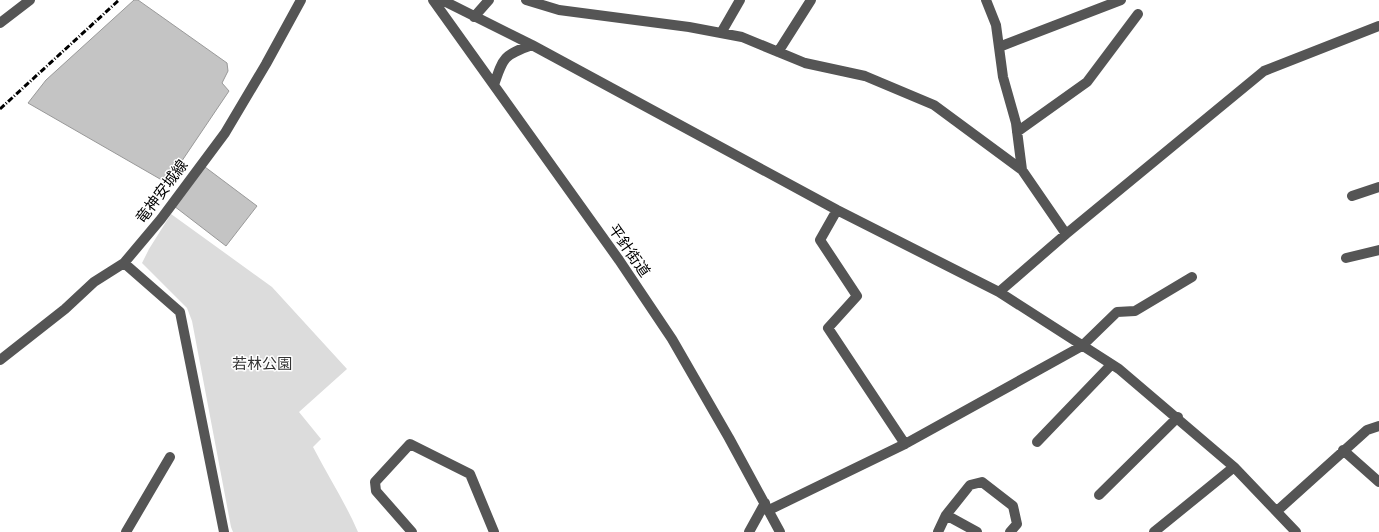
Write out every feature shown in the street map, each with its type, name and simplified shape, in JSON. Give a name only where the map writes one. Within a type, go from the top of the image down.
[{"type":"street","points":[[0,23],[30,0]]},
{"type":"street","name":"竜神安城線","points":[[0,360],[59,313],[94,282],[124,264],[161,219],[225,133],[266,64],[301,0]]},
{"type":"street","name":"平針街道","points":[[433,0],[619,260],[672,339],[780,532]]},
{"type":"street","points":[[442,0],[532,45],[837,210],[999,292],[1119,369],[1178,417],[1234,467],[1296,532]]},
{"type":"street","points":[[474,17],[489,0]]},
{"type":"street","points":[[526,0],[559,10],[689,27],[742,37],[805,63],[864,76],[934,104],[1022,170],[1066,234]]},
{"type":"street","points":[[721,33],[740,0]]},
{"type":"street","points":[[778,52],[811,0]]},
{"type":"street","points":[[986,0],[996,25],[1003,77],[1017,132],[1022,170]]},
{"type":"street","points":[[999,47],[1122,0]]},
{"type":"street","points":[[1017,132],[1087,82],[1138,14]]},
{"type":"street","points":[[999,292],[1066,234],[1264,71],[1379,26]]},
{"type":"street","points":[[494,85],[500,64],[509,55],[532,45]]},
{"type":"street","points":[[1352,196],[1379,186]]},
{"type":"street","points":[[837,210],[820,240],[856,296],[828,328],[905,444]]},
{"type":"street","points":[[1346,258],[1379,250]]},
{"type":"street","points":[[124,264],[180,312],[224,532]]},
{"type":"street","points":[[749,532],[767,507],[905,444],[1082,346],[1117,312],[1135,311],[1192,277]]},
{"type":"street","points":[[1037,442],[1111,365]]},
{"type":"street","points":[[1099,495],[1178,417]]},
{"type":"street","points":[[1277,512],[1367,430],[1379,426]]},
{"type":"street","points":[[412,532],[376,491],[375,482],[410,444],[470,474],[494,532]]},
{"type":"street","points":[[1344,450],[1379,482]]},
{"type":"street","points":[[126,532],[170,457]]},
{"type":"street","points":[[1154,532],[1234,467]]},
{"type":"street","points":[[938,532],[946,515],[970,485],[982,482],[1013,506],[1017,524],[1010,532]]},
{"type":"street","points":[[946,515],[977,532]]},
{"type":"green space","name":"若林公園","points":[[171,214],[272,287],[347,369],[299,412],[321,439],[313,447],[358,532],[233,532],[192,321],[187,308],[142,263]]},
{"type":"building","points":[[134,0],[138,0],[227,63],[228,71],[222,83],[229,91],[167,183],[28,103],[46,80]]},
{"type":"building","points":[[205,167],[257,206],[226,246],[174,206]]},
{"type":"railway","points":[[0,109],[119,0]]}]
